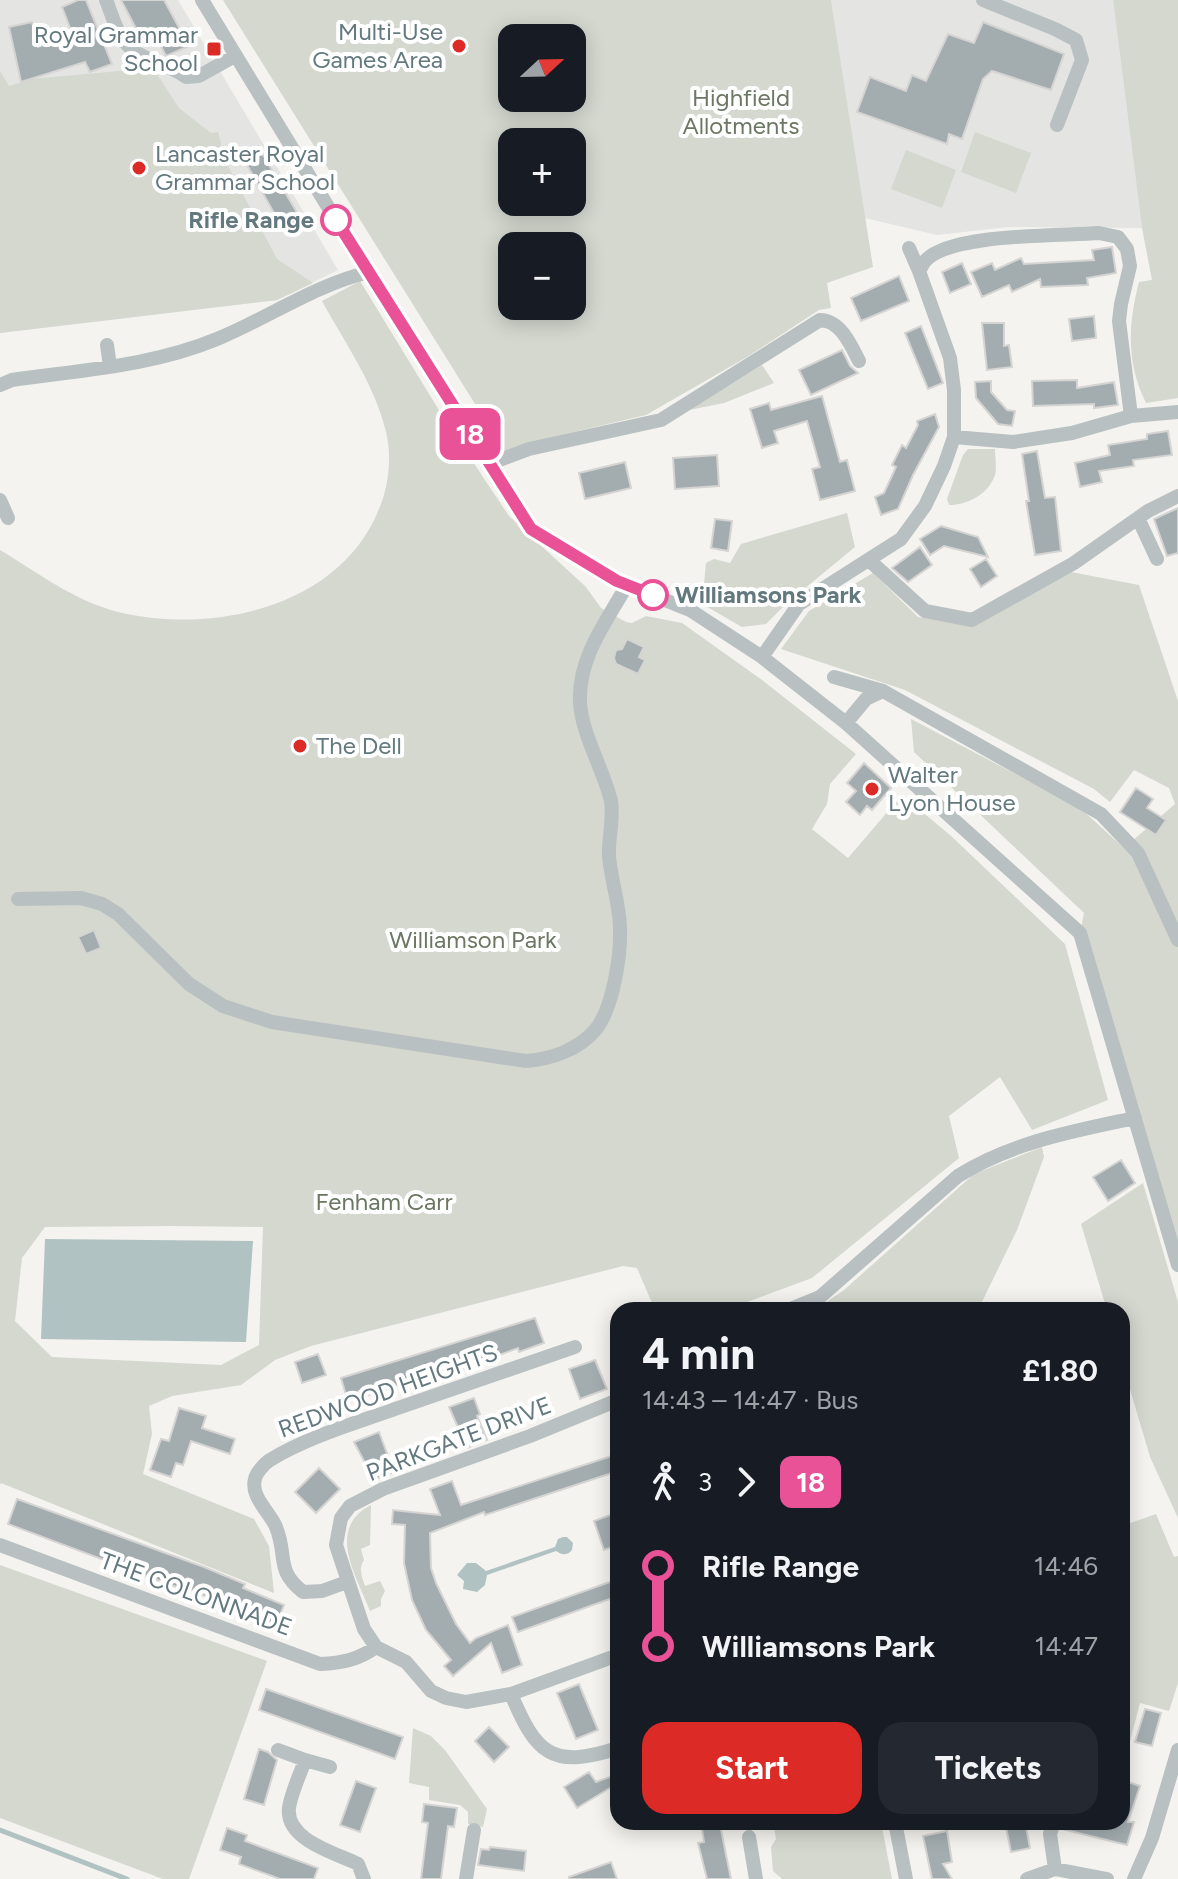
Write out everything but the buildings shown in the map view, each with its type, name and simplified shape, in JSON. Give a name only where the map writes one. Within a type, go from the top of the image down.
[{"type":"street","points":[[106,0],[122,38],[134,52],[173,67],[186,77],[199,76],[235,56]]},
{"type":"street","points":[[202,0],[531,529],[627,585],[690,610],[762,657],[846,723],[1080,933],[1178,1265]]},
{"type":"street","points":[[983,0],[1076,40],[1082,60],[1057,125]]},
{"type":"street","points":[[919,271],[926,260],[942,250],[974,241],[1099,233],[1118,237],[1127,249],[1130,266],[1119,321],[1131,416]]},
{"type":"street","points":[[762,657],[799,604],[901,539],[918,517],[944,466],[954,437],[950,358],[909,248]]},
{"type":"street","points":[[0,385],[12,380],[153,361],[216,340],[342,278],[369,272]]},
{"type":"street","points":[[489,464],[529,449],[661,420],[820,320],[833,322],[850,343],[859,361]]},
{"type":"street","points":[[107,345],[110,366]]},
{"type":"street","points":[[954,437],[1013,442],[1072,433],[1131,416],[1178,412]]},
{"type":"street","points":[[870,561],[925,611],[972,620],[1074,563],[1138,518],[1178,496]]},
{"type":"street","points":[[0,500],[8,518]]},
{"type":"street","points":[[1138,518],[1157,559]]},
{"type":"street","points":[[18,899],[81,898],[102,904],[118,914],[189,984],[223,1006],[272,1022],[526,1061],[551,1059],[596,1029],[616,978],[620,929],[609,856],[611,804],[580,705],[581,674],[592,647],[627,585]]},
{"type":"street","points":[[834,677],[883,691],[1101,814],[1138,853],[1178,940]]},
{"type":"street","points":[[846,723],[866,699],[883,691]]},
{"type":"street","points":[[808,1302],[820,1297],[958,1176],[974,1166],[1047,1136],[1135,1118]]},
{"type":"street","name":"REDWOOD HEIGHTS","points":[[347,1582],[322,1591],[303,1592],[289,1581],[283,1566],[283,1549],[277,1529],[256,1497],[255,1478],[266,1461],[325,1433],[575,1347]]},
{"type":"street","name":"PARKGATE DRIVE","points":[[376,1647],[364,1629],[336,1545],[341,1518],[350,1506],[383,1489],[610,1403]]},
{"type":"street","name":"THE COLONNADE","points":[[0,1545],[320,1664],[342,1663],[363,1657],[376,1647]]},
{"type":"street","points":[[376,1647],[406,1662],[431,1691],[466,1702],[511,1694],[610,1658]]},
{"type":"street","points":[[511,1694],[535,1742],[553,1754],[586,1756],[610,1750]]},
{"type":"street","points":[[278,1750],[330,1767]]},
{"type":"street","points":[[1134,1879],[1152,1838],[1178,1750]]},
{"type":"street","points":[[305,1760],[289,1808],[290,1822],[301,1836],[358,1864],[364,1879]]},
{"type":"street","points":[[466,1879],[474,1830]]},
{"type":"street","points":[[897,1830],[906,1879]]},
{"type":"street","points":[[1051,1830],[1055,1869]]},
{"type":"street","points":[[749,1837],[756,1879]]},
{"type":"street","points":[[1027,1879],[1055,1869],[1107,1879]]},
{"type":"shaded area","name":"Lancaster Royal Grammar School","points":[[0,0],[178,0],[338,270],[277,300],[0,333]]},
{"type":"shaded area","points":[[831,0],[1113,0],[1142,228],[1009,227],[937,235],[865,218]]},
{"type":"shaded area","points":[[45,1239],[253,1241],[246,1342],[41,1339]]},
{"type":"shaded area","points":[[563,1537],[573,1543],[568,1553],[556,1551],[487,1575],[485,1585],[477,1592],[463,1589],[464,1581],[457,1575],[467,1563],[476,1563],[486,1571],[555,1547],[558,1539]]},
{"type":"green space","name":"Highfield Allotments","points":[[223,0],[831,0],[873,267],[827,283],[831,308],[819,310],[747,357],[646,415],[527,443],[505,452]]},
{"type":"green space","points":[[1113,0],[1178,0],[1178,398],[1146,403],[1132,358],[1131,328],[1139,282],[1152,280],[1142,228]]},
{"type":"green space","name":"Lancaster Royal Grammar School","points":[[153,68],[179,108],[211,133],[218,132],[227,164],[277,259],[313,283],[277,300],[0,333],[0,71],[9,86],[31,79]]},
{"type":"green space","points":[[975,132],[1031,153],[1016,193],[961,172]]},
{"type":"green space","points":[[906,150],[956,170],[942,208],[891,189]]},
{"type":"green space","name":"Williamson Park","points":[[360,281],[445,420],[509,516],[586,587],[601,608],[626,622],[632,623],[646,616],[682,623],[762,680],[856,754],[830,784],[827,804],[812,829],[848,858],[902,795],[950,835],[1065,944],[1108,1100],[1032,1130],[1000,1077],[949,1116],[959,1158],[812,1278],[748,1302],[652,1302],[637,1268],[623,1266],[311,1346],[275,1360],[241,1385],[172,1396],[149,1406],[152,1434],[143,1474],[254,1519],[269,1546],[274,1593],[0,1485],[0,550],[87,601],[118,612],[155,618],[193,619],[232,615],[270,606],[304,591],[335,570],[360,543],[379,509],[387,481],[389,451],[386,432],[375,398],[322,301]],"holes":[[[45,1227],[263,1227],[259,1345],[221,1365],[52,1357],[15,1321],[22,1258]]]},
{"type":"green space","points":[[762,365],[774,383],[724,403],[689,410]]},
{"type":"green space","points":[[968,449],[995,449],[995,475],[976,498],[949,505],[947,499]]},
{"type":"green space","points":[[847,513],[855,547],[766,624],[742,627],[702,604],[706,563],[714,559],[730,563],[741,544]]},
{"type":"green space","points":[[1071,572],[1139,585],[1178,701],[1178,1265],[1080,933],[1084,913],[914,752],[911,719],[1080,808],[1124,848],[1175,804],[1169,788],[1134,770],[1110,802],[1094,789],[905,690],[781,649],[809,611],[873,573],[918,617],[969,626]]},
{"type":"green space","points":[[1042,1147],[1044,1157],[1017,1230],[982,1302],[827,1302],[844,1290],[974,1174]]},
{"type":"green space","points":[[1143,1183],[1178,1302],[1178,1518],[1150,1457],[1130,1389],[1130,1302],[1105,1302],[1081,1224]]},
{"type":"green space","points":[[371,1505],[370,1545],[361,1549],[364,1560],[361,1573],[365,1586],[380,1581],[385,1591],[381,1606],[370,1611],[352,1568],[347,1540],[357,1515]]},
{"type":"green space","points":[[1156,1514],[1174,1557],[1178,1556],[1178,1683],[1169,1711],[1140,1703],[1130,1741],[1130,1523]]},
{"type":"green space","points":[[0,1565],[267,1661],[189,1879],[163,1879],[0,1818]]},
{"type":"green space","points":[[413,1728],[431,1736],[445,1750],[487,1809],[483,1827],[468,1824],[468,1812],[460,1805],[429,1800],[429,1787],[409,1783]]},
{"type":"green space","points":[[774,1830],[883,1830],[892,1879],[782,1879],[773,1871],[771,1847],[776,1839]]},
{"type":"waterway","points":[[0,1830],[127,1879]]},
{"type":"bus line","name":"18","points":[[336,220],[531,529],[617,581],[653,595]]},
{"type":"place","name":"Multi-Use Games Area","points":[[459,46]]},
{"type":"place","name":"Royal Grammar School","points":[[214,49]]},
{"type":"place","name":"Lancaster Royal Grammar School","points":[[139,168]]},
{"type":"place","name":"Rifle Range","points":[[336,220]]},
{"type":"place","name":"Williamsons Park","points":[[653,595]]},
{"type":"place","name":"The Dell","points":[[300,746]]},
{"type":"place","name":"Walter Lyon House","points":[[872,789]]},
{"type":"park label","name":"Fenham Carr","points":[[384,1202]]}]
